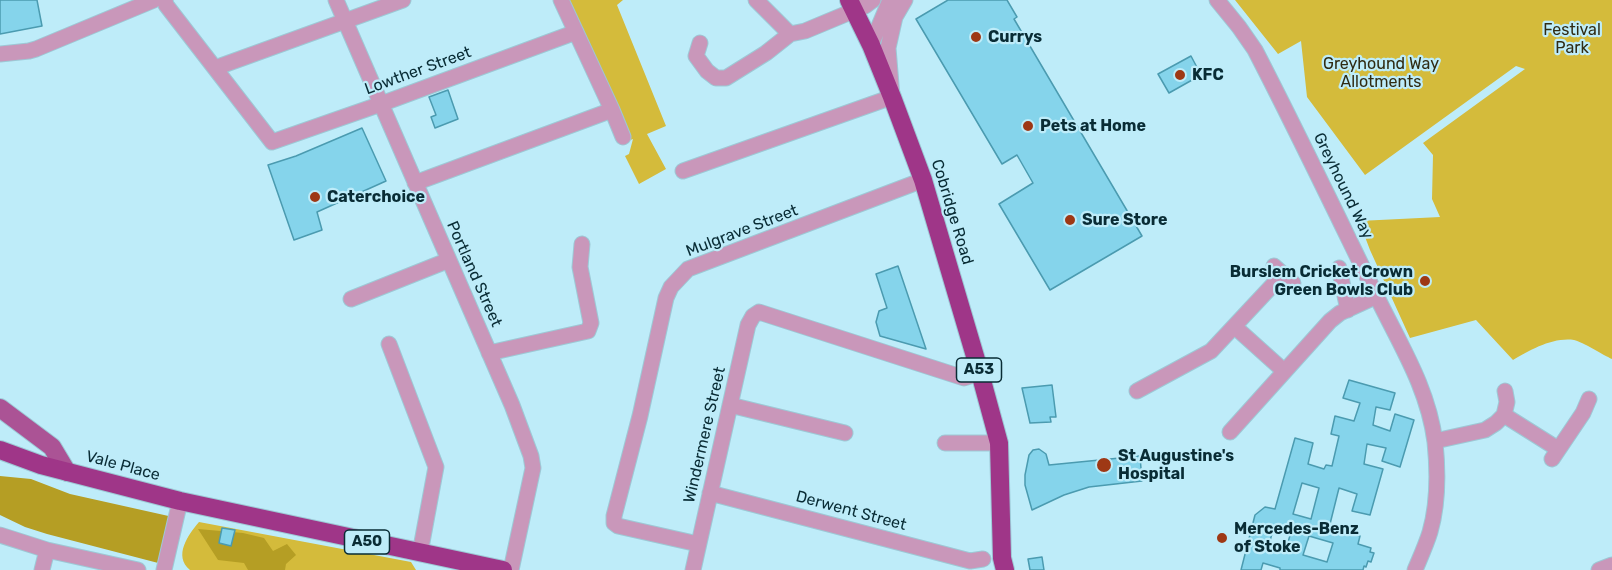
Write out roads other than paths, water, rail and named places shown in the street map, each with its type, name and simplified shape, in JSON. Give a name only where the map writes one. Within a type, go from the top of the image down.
[{"type":"highway","name":"Cobridge Road","points":[[851,6],[871,45],[923,180],[999,443],[1003,568]]},
{"type":"highway","name":"Vale Place","points":[[2,452],[41,465],[180,501],[420,553]]},
{"type":"highway","name":"A50","points":[[420,553],[503,570]]},
{"type":"main road","points":[[8,408],[52,447],[67,472]]},
{"type":"main road","points":[[34,433],[42,447],[41,465]]},
{"type":"street","points":[[0,54],[36,49],[154,0]]},
{"type":"street","points":[[165,0],[166,5],[215,68],[403,0]]},
{"type":"street","name":"Portland Street","points":[[336,0],[512,405],[533,462],[511,570]]},
{"type":"street","points":[[561,0],[623,137]]},
{"type":"street","points":[[756,0],[790,34]]},
{"type":"street","points":[[700,43],[696,56],[707,71],[716,78],[726,78],[766,53],[790,34],[805,31],[851,6],[865,6],[873,0]]},
{"type":"street","points":[[871,45],[890,0]]},
{"type":"street","points":[[683,171],[892,97],[888,48],[895,17],[905,0]]},
{"type":"street","name":"Greyhound Way","points":[[1217,0],[1255,50],[1422,388],[1435,441],[1436,498],[1430,532],[1415,570]]},
{"type":"street","name":"Lowther Street","points":[[215,68],[272,142],[576,32]]},
{"type":"street","points":[[416,183],[612,110]]},
{"type":"street","name":"Mulgrave Street","points":[[695,557],[614,523],[666,298],[671,287],[688,269],[923,180]]},
{"type":"street","points":[[489,353],[588,331],[591,323],[580,267],[582,244]]},
{"type":"street","points":[[351,299],[449,260]]},
{"type":"street","points":[[1339,268],[1348,310]]},
{"type":"street","points":[[1137,390],[1211,351],[1284,274]]},
{"type":"street","points":[[1229,432],[1330,321],[1377,296]]},
{"type":"street","name":"Windermere Street","points":[[695,557],[748,325],[753,316],[759,312],[964,378],[980,373]]},
{"type":"street","points":[[1235,327],[1284,371]]},
{"type":"street","points":[[389,344],[436,467],[420,553]]},
{"type":"street","points":[[1435,441],[1485,430],[1496,423],[1504,415],[1507,402],[1505,391]]},
{"type":"street","points":[[730,405],[845,433]]},
{"type":"street","points":[[1504,415],[1555,454],[1588,410]]},
{"type":"street","points":[[945,443],[999,443]]},
{"type":"street","name":"Derwent Street","points":[[710,493],[970,561],[983,560]]},
{"type":"street","points":[[164,570],[180,501]]},
{"type":"street","points":[[0,536],[47,550],[138,570]]},
{"type":"street","points":[[42,570],[47,550]]},
{"type":"street","points":[[1599,570],[1612,565]]},
{"type":"place","name":"Currys","points":[[976,37]]},
{"type":"place","name":"KFC","points":[[1180,75]]},
{"type":"place","name":"Pets at Home","points":[[1028,126]]},
{"type":"place","name":"Caterchoice","points":[[315,197]]},
{"type":"place","name":"Sure Store","points":[[1070,220]]},
{"type":"place","name":"Burslem Cricket Crown Green Bowls Club","points":[[1425,281]]},
{"type":"place","name":"St Augustine's Hospital","points":[[1104,465]]},
{"type":"place","name":"Mercedes-Benz of Stoke","points":[[1222,538]]},
{"type":"park label","name":"Festival Park","points":[[1572,39]]},
{"type":"park label","name":"Greyhound Way Allotments","points":[[1381,73]]}]
